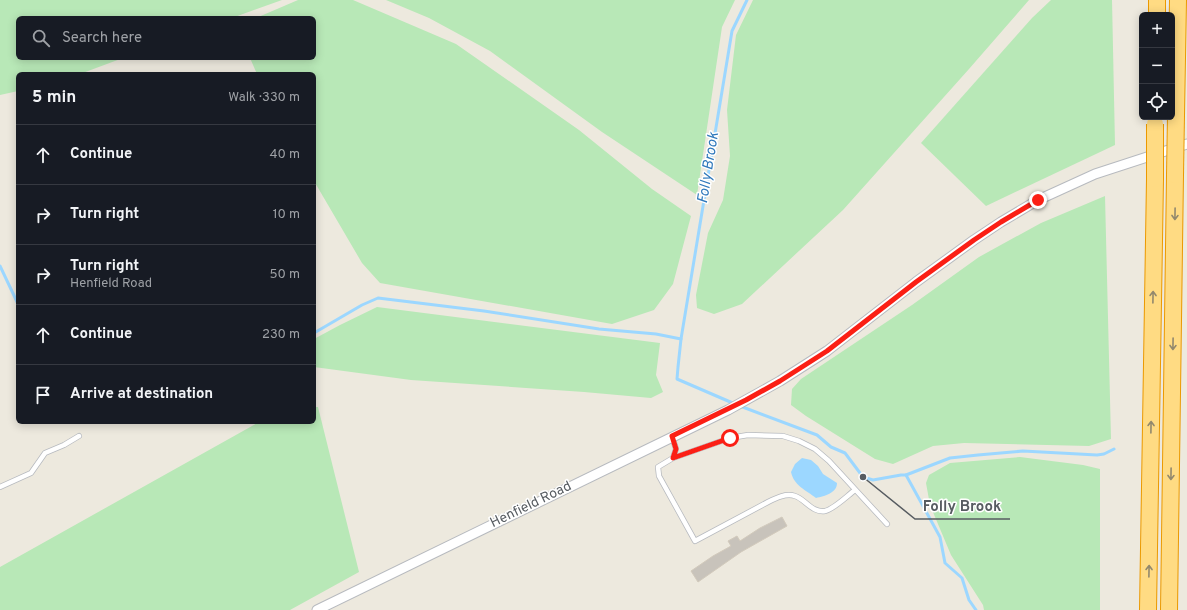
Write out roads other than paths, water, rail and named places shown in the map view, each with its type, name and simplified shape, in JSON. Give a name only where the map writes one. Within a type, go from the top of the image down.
[{"type":"highway","points":[[1157,0],[1157,12]]},
{"type":"highway","points":[[1169,610],[1178,0]]},
{"type":"highway","points":[[1148,610],[1155,120]]},
{"type":"street","name":"Henfield Road","points":[[317,610],[728,410],[780,381],[827,351],[916,282],[974,240],[1038,200],[1095,174],[1187,144]]},
{"type":"lane","points":[[855,490],[830,509],[823,511],[818,511],[812,508],[802,499],[794,496],[777,498],[694,541],[659,476],[658,468],[673,458],[730,438],[748,435],[782,436],[799,441],[815,449],[829,461],[887,524]]},
{"type":"lane","points":[[0,487],[31,473],[45,453],[64,445],[79,436]]},
{"type":"lane","points":[[672,436],[676,449],[673,458]]},
{"type":"water","points":[[802,458],[811,460],[818,466],[823,474],[837,483],[833,492],[816,498],[804,490],[795,481],[791,472],[795,464]]},
{"type":"waterway","name":"Folly Brook","points":[[681,339],[732,31],[747,0]]},
{"type":"waterway","points":[[0,266],[16,300]]},
{"type":"waterway","points":[[316,332],[362,305],[378,298],[484,311],[599,329],[656,334],[681,339],[677,379],[735,404]]},
{"type":"waterway","name":"Folly Brook","points":[[740,406],[817,435],[831,447],[845,453],[863,477],[873,480],[906,475],[940,537],[945,563],[962,578],[969,600],[976,610]]},
{"type":"waterway","points":[[906,475],[950,458],[1023,451],[1097,455],[1104,454],[1114,449]]},
{"type":"place","name":"Folly Brook","points":[[863,477]]}]
